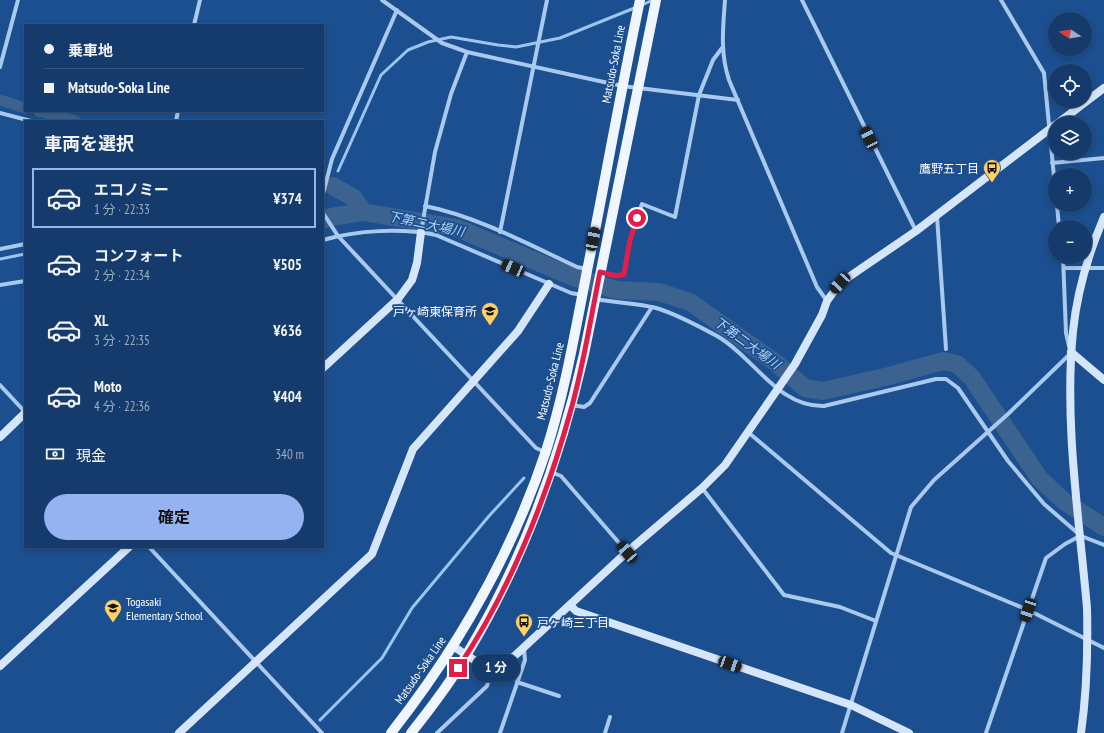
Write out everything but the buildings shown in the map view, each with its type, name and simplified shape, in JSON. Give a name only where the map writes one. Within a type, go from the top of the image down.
[{"type":"main road","name":"Matsudo-Soka Line","points":[[391,733],[432,679],[453,646],[489,581],[513,534],[545,452],[568,371],[622,86],[640,0]]},
{"type":"main road","points":[[411,733],[467,655],[507,580],[530,529],[551,472],[572,405],[656,0]]},
{"type":"street","points":[[0,67],[18,0]]},
{"type":"street","points":[[194,24],[200,0]]},
{"type":"street","points":[[382,0],[442,44],[467,52],[622,86],[738,100]]},
{"type":"street","points":[[500,232],[547,0]]},
{"type":"street","points":[[725,0],[722,48],[723,63],[817,287],[827,301]]},
{"type":"street","points":[[802,0],[916,231]]},
{"type":"street","points":[[1001,0],[1044,74],[1050,116]]},
{"type":"street","points":[[324,190],[332,159],[397,10]]},
{"type":"street","points":[[600,272],[617,276],[624,274],[630,240],[642,204],[675,217],[699,95],[713,60],[722,48]]},
{"type":"street","points":[[324,367],[398,299],[412,280],[417,263],[425,206],[435,152],[451,94],[467,52]]},
{"type":"street","points":[[1067,116],[1104,88]]},
{"type":"street","points":[[0,113],[27,120]]},
{"type":"street","points":[[453,646],[467,655],[492,667],[503,665],[524,648],[627,552],[702,488],[725,465],[749,433],[795,364],[822,316],[827,301],[840,283],[937,216],[1048,130]]},
{"type":"street","points":[[1053,168],[1052,163],[1104,158]]},
{"type":"street","points":[[425,206],[438,208],[500,232],[577,267],[587,269]]},
{"type":"street","points":[[324,215],[338,236],[536,448],[545,452]]},
{"type":"street","points":[[937,216],[946,349]]},
{"type":"street","points":[[1081,733],[1086,684],[1088,640],[1087,608],[1070,416],[1071,352],[1077,307],[1087,267],[1104,218]]},
{"type":"street","points":[[324,240],[358,233],[421,232],[449,241],[549,284],[582,295]]},
{"type":"street","points":[[0,249],[24,244]]},
{"type":"street","points":[[1064,264],[1066,334],[1071,352],[1104,380]]},
{"type":"street","points":[[1064,268],[1104,268]]},
{"type":"street","points":[[0,285],[24,281]]},
{"type":"street","points":[[179,733],[372,554],[413,449],[518,330],[549,284]]},
{"type":"street","points":[[595,298],[652,307],[673,314],[718,337],[779,389],[793,399],[809,404],[824,406],[936,379],[946,379],[958,388],[990,430],[1008,461],[1044,504],[1080,536],[1104,545]]},
{"type":"street","points":[[572,405],[584,407],[590,403],[652,307]]},
{"type":"street","points":[[842,733],[911,507],[934,480],[1008,414],[1071,352]]},
{"type":"street","points":[[0,385],[24,412]]},
{"type":"street","points":[[0,437],[24,414]]},
{"type":"street","points":[[749,433],[896,556],[1028,610],[1104,648]]},
{"type":"street","points":[[551,472],[561,476],[627,552]]},
{"type":"street","points":[[702,488],[784,595],[840,608],[876,621]]},
{"type":"street","points":[[986,733],[1046,558],[1065,544],[1080,536]]},
{"type":"street","points":[[0,666],[128,548]]},
{"type":"street","points":[[150,548],[322,733]]},
{"type":"street","points":[[570,605],[576,611],[851,706],[909,733]]},
{"type":"street","points":[[500,733],[525,660],[524,648]]},
{"type":"street","points":[[437,733],[487,686],[492,667]]},
{"type":"street","points":[[517,682],[559,696]]},
{"type":"street","points":[[605,733],[610,717]]},
{"type":"waterway","points":[[642,5],[653,0]]},
{"type":"waterway","points":[[338,171],[381,75],[408,50],[428,42],[451,37],[516,47],[560,38],[637,7]]},
{"type":"waterway","points":[[0,100],[24,108]]},
{"type":"waterway","points":[[42,112],[72,120]]},
{"type":"waterway","points":[[324,183],[333,186]]},
{"type":"waterway","name":"下第二大場川","points":[[333,186],[354,198],[363,212]]},
{"type":"waterway","name":"下第二大場川","points":[[324,220],[331,217],[363,212],[457,228],[573,277],[617,290],[659,292],[690,302],[776,363],[805,388],[823,391],[889,376],[943,361],[957,364],[972,378],[1040,479],[1065,502],[1104,527]]},
{"type":"waterway","points":[[0,259],[24,254]]},
{"type":"waterway","points":[[320,720],[382,658],[412,608],[489,516],[524,478]]},
{"type":"place","name":"鷹野五丁目","points":[[992,183]]},
{"type":"place","name":"戸ヶ崎東保育所","points":[[490,326]]},
{"type":"place","name":"Togasaki Elementary School","points":[[113,623]]},
{"type":"place","name":"戸ヶ崎三丁目","points":[[524,637]]},
{"type":"route","points":[[458,668],[489,616],[530,529],[551,472],[572,405],[584,354],[600,272],[617,276],[624,274],[630,240],[637,218]]}]
